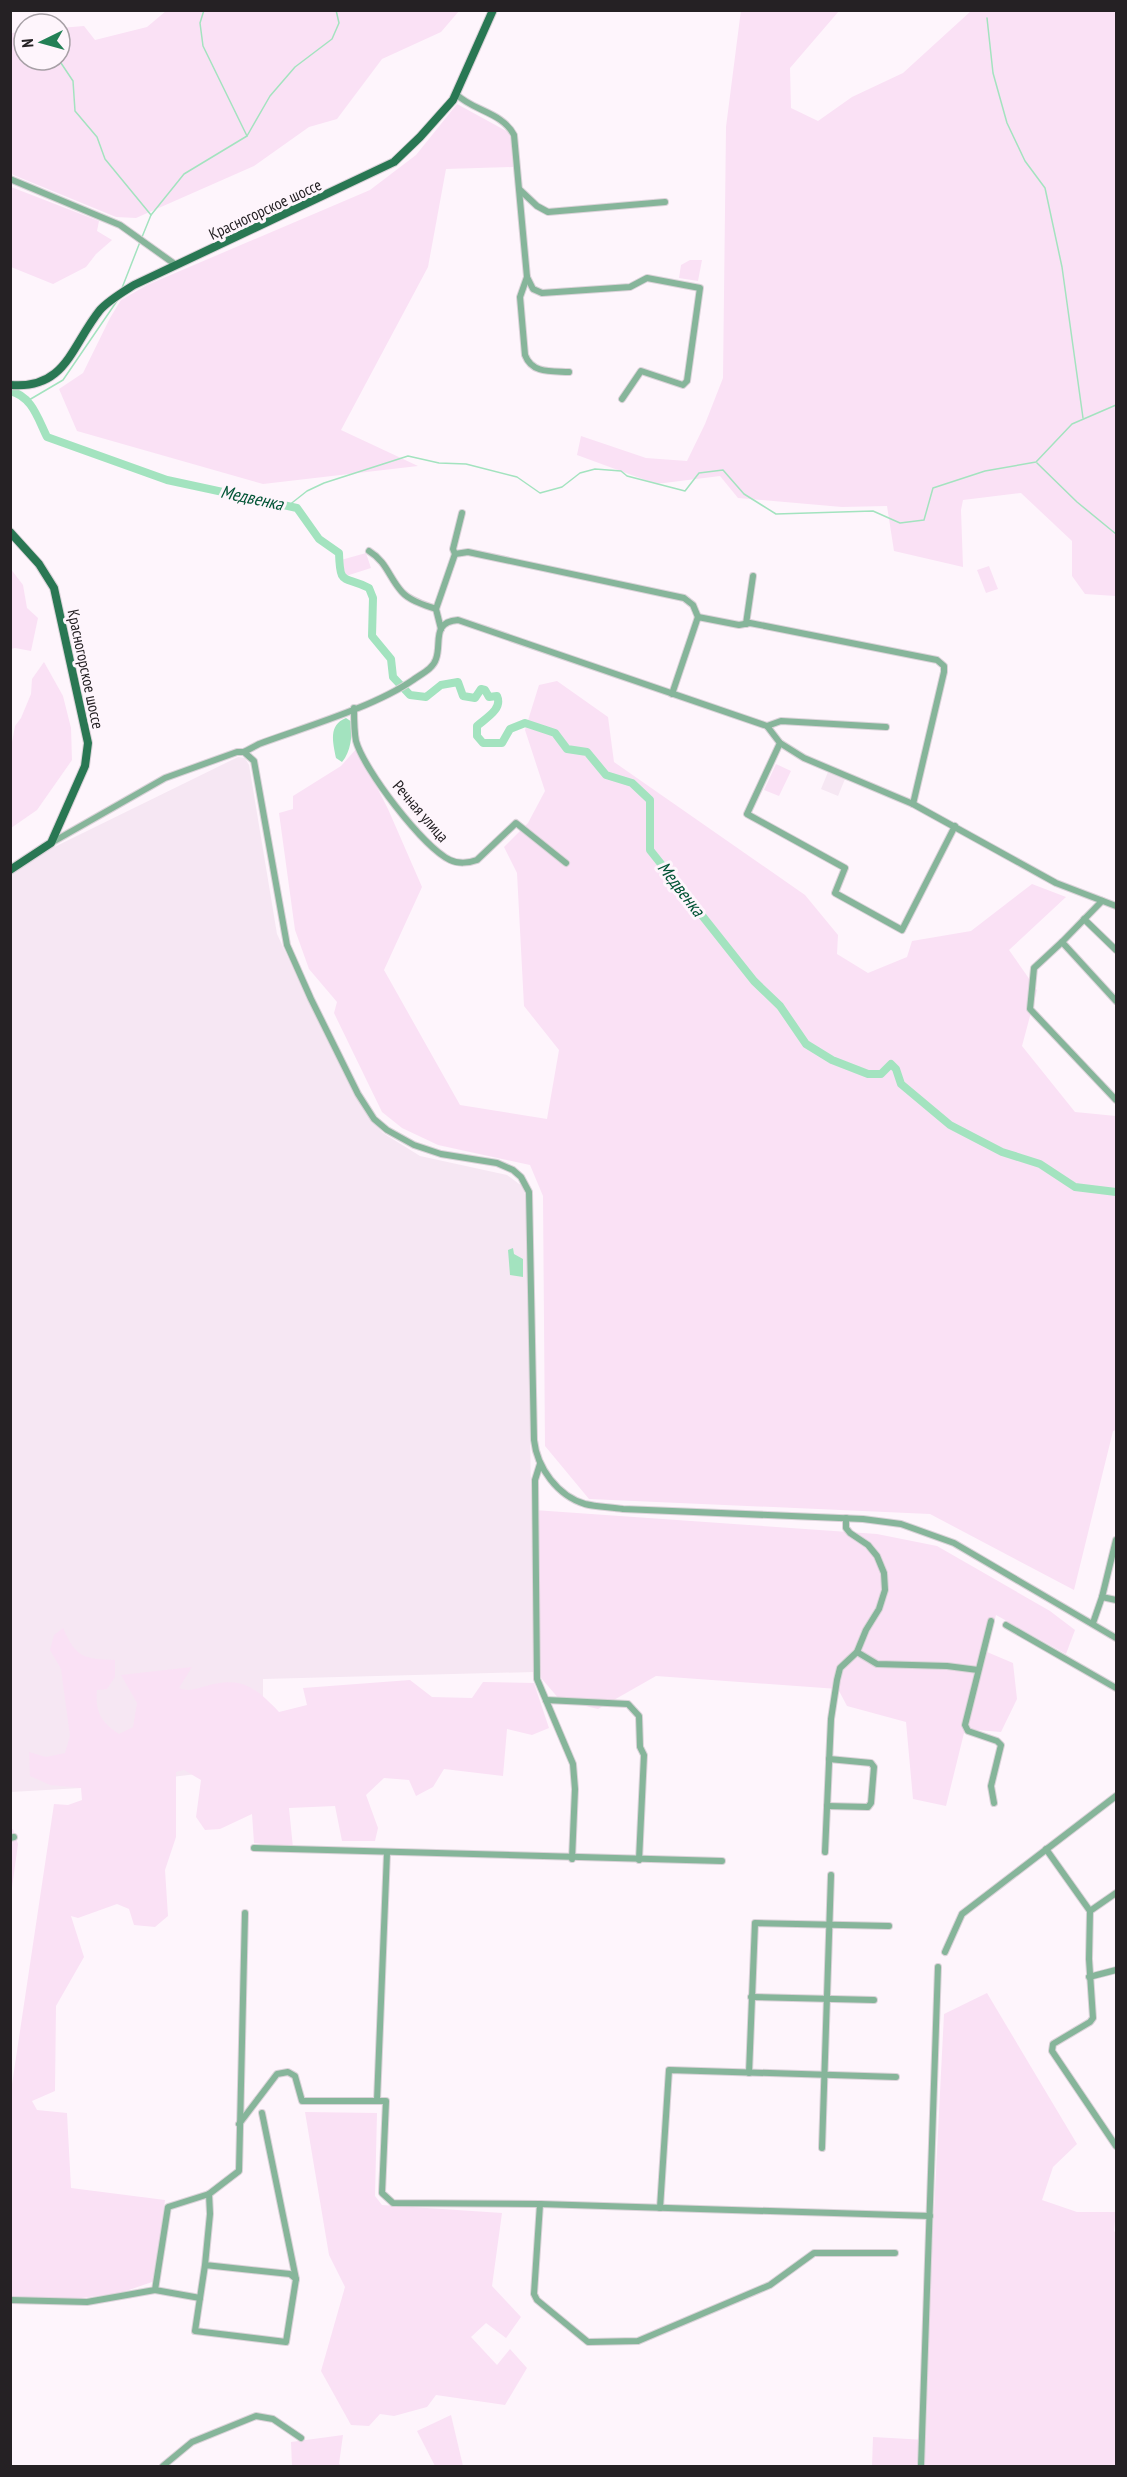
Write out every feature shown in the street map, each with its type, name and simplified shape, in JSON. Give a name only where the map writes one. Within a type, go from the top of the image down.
[{"type":"main road","name":"Красногорское шоссе","points":[[10,385],[36,385],[51,378],[101,309],[134,285],[394,162],[420,137],[456,94],[493,10]]},
{"type":"main road","name":"Красногорское шоссе","points":[[10,532],[39,564],[54,588],[88,743],[85,766],[51,843]]},
{"type":"main road","points":[[10,870],[51,843]]},
{"type":"street","points":[[456,94],[463,101],[505,122],[514,135],[527,277],[520,297],[525,356],[528,363],[539,370],[569,372]]},
{"type":"street","points":[[10,179],[120,225],[176,265]]},
{"type":"street","points":[[520,189],[537,206],[548,212],[666,202]]},
{"type":"street","points":[[527,277],[534,289],[542,293],[630,287],[647,278],[699,288],[687,381],[683,385],[641,372],[622,399]]},
{"type":"street","points":[[441,630],[436,609],[455,554],[453,549],[462,513]]},
{"type":"street","points":[[369,551],[377,555],[392,574],[400,591],[407,597],[436,609]]},
{"type":"street","points":[[455,554],[468,552],[684,598],[693,605],[698,617],[672,694]]},
{"type":"street","points":[[746,624],[753,576]]},
{"type":"street","points":[[698,617],[937,660],[944,666],[931,735],[913,804]]},
{"type":"street","points":[[51,843],[165,778],[227,755],[244,752],[259,744],[354,708],[409,683],[431,668],[437,658],[437,637],[449,621],[458,620],[767,726],[780,743],[804,758],[913,804],[955,825],[1056,883],[1116,906]]},
{"type":"street","name":"Речная улица","points":[[354,708],[356,741],[369,766],[387,795],[442,855],[452,861],[477,860],[516,823],[566,863]]},
{"type":"street","points":[[767,726],[781,720],[886,727]]},
{"type":"street","points":[[780,743],[747,814],[845,868],[835,893],[902,930],[955,825]]},
{"type":"street","points":[[244,752],[254,761],[286,945],[358,1094],[374,1119],[387,1130],[414,1145],[441,1154],[497,1163],[513,1170],[521,1177],[529,1192],[534,1440],[540,1464],[558,1487],[585,1504],[623,1509],[846,1518],[901,1524],[954,1543],[1116,1638]]},
{"type":"street","points":[[1102,901],[1034,968],[1030,1009],[1116,1100]]},
{"type":"street","points":[[1084,919],[1116,950]]},
{"type":"street","points":[[1062,942],[1116,1001]]},
{"type":"street","points":[[540,1464],[535,1480],[537,1679],[573,1764],[575,1789],[572,1858]]},
{"type":"street","points":[[825,1852],[831,1719],[837,1680],[840,1668],[857,1652],[866,1630],[879,1609],[885,1590],[884,1573],[877,1556],[868,1545],[846,1528],[846,1518]]},
{"type":"street","points":[[1093,1623],[1116,1540]]},
{"type":"street","points":[[1102,1596],[1116,1600]]},
{"type":"street","points":[[991,1621],[965,1725],[968,1731],[997,1741],[1001,1745],[991,1786],[994,1803]]},
{"type":"street","points":[[1006,1625],[1116,1688]]},
{"type":"street","points":[[857,1652],[877,1664],[947,1666],[978,1670]]},
{"type":"street","points":[[546,1700],[628,1704],[639,1716],[640,1747],[644,1755],[639,1860]]},
{"type":"street","points":[[827,1806],[868,1807],[874,1767],[871,1763],[829,1759]]},
{"type":"street","points":[[945,1952],[962,1914],[1116,1796]]},
{"type":"street","points":[[254,1848],[722,1862]]},
{"type":"street","points":[[1046,1849],[1090,1911],[1089,1977],[1093,2018],[1053,2044],[1052,2051],[1116,2146]]},
{"type":"street","points":[[377,2101],[387,1853]]},
{"type":"street","points":[[822,2148],[831,1875]]},
{"type":"street","points":[[1090,1911],[1116,1893]]},
{"type":"street","points":[[155,2290],[168,2206],[209,2194],[239,2171],[238,2124],[245,1913]]},
{"type":"street","points":[[748,2073],[755,1923],[889,1926]]},
{"type":"street","points":[[921,2466],[938,1966]]},
{"type":"street","points":[[1089,1977],[1116,1970]]},
{"type":"street","points":[[751,1997],[874,2000]]},
{"type":"street","points":[[660,2208],[669,2070],[896,2077]]},
{"type":"street","points":[[238,2124],[277,2074],[288,2072],[296,2076],[302,2101],[386,2101],[382,2193],[393,2203],[540,2204],[930,2216]]},
{"type":"street","points":[[209,2194],[210,2214],[205,2265],[195,2331],[286,2342],[296,2278],[262,2113]]},
{"type":"street","points":[[540,2204],[534,2294],[537,2300],[588,2342],[638,2341],[770,2285],[814,2253],[895,2253]]},
{"type":"street","points":[[205,2265],[290,2274],[296,2278]]},
{"type":"street","points":[[10,2300],[87,2302],[155,2290],[200,2298]]},
{"type":"street","points":[[163,2466],[192,2442],[205,2435],[256,2416],[273,2419],[301,2438]]},
{"type":"shaded area","points":[[166,10],[459,11],[441,32],[382,59],[337,119],[309,127],[254,166],[136,218],[116,217],[11,174],[11,33],[12,72],[72,72],[72,27],[84,26],[95,40],[147,27]]},
{"type":"shaded area","points":[[741,10],[839,11],[790,68],[791,108],[818,121],[852,97],[903,73],[971,11],[1116,11],[1116,596],[1085,594],[1072,576],[1072,541],[1021,493],[963,500],[961,510],[963,567],[894,551],[887,506],[842,507],[738,498],[720,476],[656,484],[577,455],[581,436],[646,458],[687,461],[723,378],[726,127]]},
{"type":"shaded area","points":[[457,104],[510,133],[513,167],[446,169],[428,267],[341,430],[418,466],[263,484],[77,431],[59,389],[83,373],[121,300],[147,285],[370,190],[416,155]]},
{"type":"shaded area","points":[[11,187],[99,221],[97,231],[112,240],[96,254],[86,267],[53,284],[11,267]]},
{"type":"shaded area","points":[[690,260],[702,260],[698,281],[679,278],[681,265]]},
{"type":"shaded area","points":[[366,553],[371,568],[346,576],[341,560]]},
{"type":"shaded area","points":[[989,566],[998,589],[986,593],[977,570]]},
{"type":"shaded area","points":[[10,568],[23,585],[27,608],[38,618],[31,651],[11,649]]},
{"type":"shaded area","points":[[44,662],[63,696],[71,728],[72,760],[37,810],[11,828],[10,753],[15,726],[31,694],[32,679]]},
{"type":"shaded area","points":[[557,681],[608,717],[614,762],[805,895],[838,935],[837,954],[868,973],[907,957],[912,941],[971,931],[1032,884],[1066,897],[1009,950],[1037,990],[1022,1046],[1075,1112],[1116,1116],[1116,1430],[1113,1431],[1074,1590],[930,1514],[589,1499],[545,1446],[543,1196],[530,1165],[438,1145],[402,1128],[382,1112],[334,1013],[337,1002],[309,969],[295,930],[279,813],[293,809],[293,796],[341,766],[357,748],[388,809],[422,887],[384,970],[460,1105],[547,1119],[559,1050],[524,1006],[517,873],[504,847],[528,823],[545,791],[525,730],[539,685]]},
{"type":"shaded area","points":[[346,718],[352,722],[352,732],[349,748],[342,762],[336,758],[333,735],[336,725]]},
{"type":"shaded area","points":[[238,757],[245,758],[249,765],[277,934],[326,1038],[368,1116],[383,1133],[420,1156],[507,1175],[522,1186],[526,1197],[534,1672],[263,1679],[263,1766],[81,1788],[11,1792],[11,875],[38,855]]},
{"type":"shaded area","points":[[776,764],[791,771],[779,796],[764,790]]},
{"type":"shaded area","points":[[828,772],[845,779],[838,796],[821,789]]},
{"type":"shaded area","points":[[513,1248],[514,1254],[523,1259],[523,1277],[510,1275],[508,1250]]},
{"type":"shaded area","points":[[534,1510],[877,1534],[937,1546],[1050,1611],[1075,1630],[1066,1654],[996,1615],[987,1652],[1013,1663],[1017,1699],[1001,1732],[965,1729],[946,1806],[913,1799],[906,1722],[847,1706],[838,1689],[656,1676],[598,1709],[560,1700],[536,1672]]},
{"type":"shaded area","points":[[63,1628],[72,1646],[82,1655],[96,1659],[115,1660],[115,1677],[107,1689],[97,1690],[97,1704],[100,1716],[119,1734],[133,1727],[137,1703],[121,1675],[192,1667],[179,1688],[189,1690],[218,1683],[239,1683],[255,1690],[279,1712],[307,1705],[303,1688],[410,1680],[432,1697],[472,1698],[483,1682],[534,1683],[549,1728],[532,1735],[507,1729],[503,1776],[444,1769],[433,1787],[416,1796],[409,1780],[384,1778],[366,1795],[378,1828],[375,1841],[342,1841],[335,1806],[289,1808],[293,1848],[254,1843],[252,1814],[220,1829],[205,1830],[196,1817],[201,1780],[184,1770],[176,1772],[176,1837],[165,1870],[168,1916],[155,1927],[134,1925],[129,1909],[117,1904],[78,1918],[71,1916],[84,1957],[56,2006],[55,2091],[32,2101],[37,2110],[67,2113],[71,2188],[165,2200],[155,2281],[120,2293],[66,2300],[11,2296],[11,2091],[54,1804],[68,1805],[82,1800],[81,1788],[50,1785],[30,1776],[29,1752],[46,1757],[65,1753],[70,1736],[61,1669],[50,1650],[54,1635]]},
{"type":"shaded area","points":[[13,1829],[18,1844],[11,1895],[10,1830]]},
{"type":"shaded area","points":[[987,1993],[1077,2144],[1053,2167],[1042,2200],[1077,2212],[1116,2212],[1114,2231],[1116,2233],[1116,2466],[872,2466],[873,2437],[926,2440],[929,2309],[944,2014]]},
{"type":"shaded area","points":[[305,2112],[377,2113],[375,2196],[382,2205],[502,2213],[492,2286],[521,2317],[506,2338],[486,2323],[471,2337],[497,2365],[510,2349],[527,2368],[505,2405],[436,2395],[427,2407],[394,2416],[380,2414],[369,2426],[351,2425],[321,2371],[345,2287],[329,2255]]},
{"type":"shaded area","points":[[451,2415],[463,2466],[435,2466],[417,2431]]},
{"type":"shaded area","points":[[343,2435],[339,2464],[342,2466],[292,2466],[291,2442]]},
{"type":"waterway","points":[[204,10],[200,23],[203,46],[247,136]]},
{"type":"waterway","points":[[142,237],[151,215],[184,174],[247,136],[270,96],[295,67],[332,39],[339,23],[336,10]]},
{"type":"waterway","points":[[987,18],[993,73],[1007,123],[1025,161],[1045,188],[1062,267],[1083,418]]},
{"type":"waterway","points":[[67,72],[73,81],[75,111],[97,137],[105,159],[151,215]]},
{"type":"waterway","points":[[122,288],[140,242]]},
{"type":"waterway","points":[[29,400],[63,380],[117,301]]},
{"type":"waterway","name":"Медвенка","points":[[10,391],[29,403],[47,437],[167,480],[297,508],[319,539],[339,553],[342,576],[369,588],[373,598],[372,636],[391,659],[393,677],[410,695],[426,697],[441,685],[458,682],[463,696],[475,698],[481,689],[485,690],[489,697],[497,696],[498,705],[493,713],[477,726],[477,736],[483,743],[502,743],[510,729],[525,723],[555,733],[567,749],[587,752],[606,775],[632,783],[650,800],[650,850],[754,981],[780,1006],[806,1044],[832,1060],[868,1074],[881,1074],[891,1064],[896,1069],[901,1084],[950,1125],[1002,1152],[1040,1164],[1075,1187],[1116,1192]]},
{"type":"waterway","points":[[288,506],[307,491],[324,483],[408,456],[439,463],[466,464],[517,477],[540,493],[562,487],[580,473],[595,469],[621,471],[627,476],[685,491],[699,473],[723,470],[744,494],[776,514],[873,511],[900,523],[924,520],[933,488],[985,471],[1036,462],[1072,424],[1116,405]]},
{"type":"waterway","points":[[1037,463],[1077,502],[1116,534]]}]
